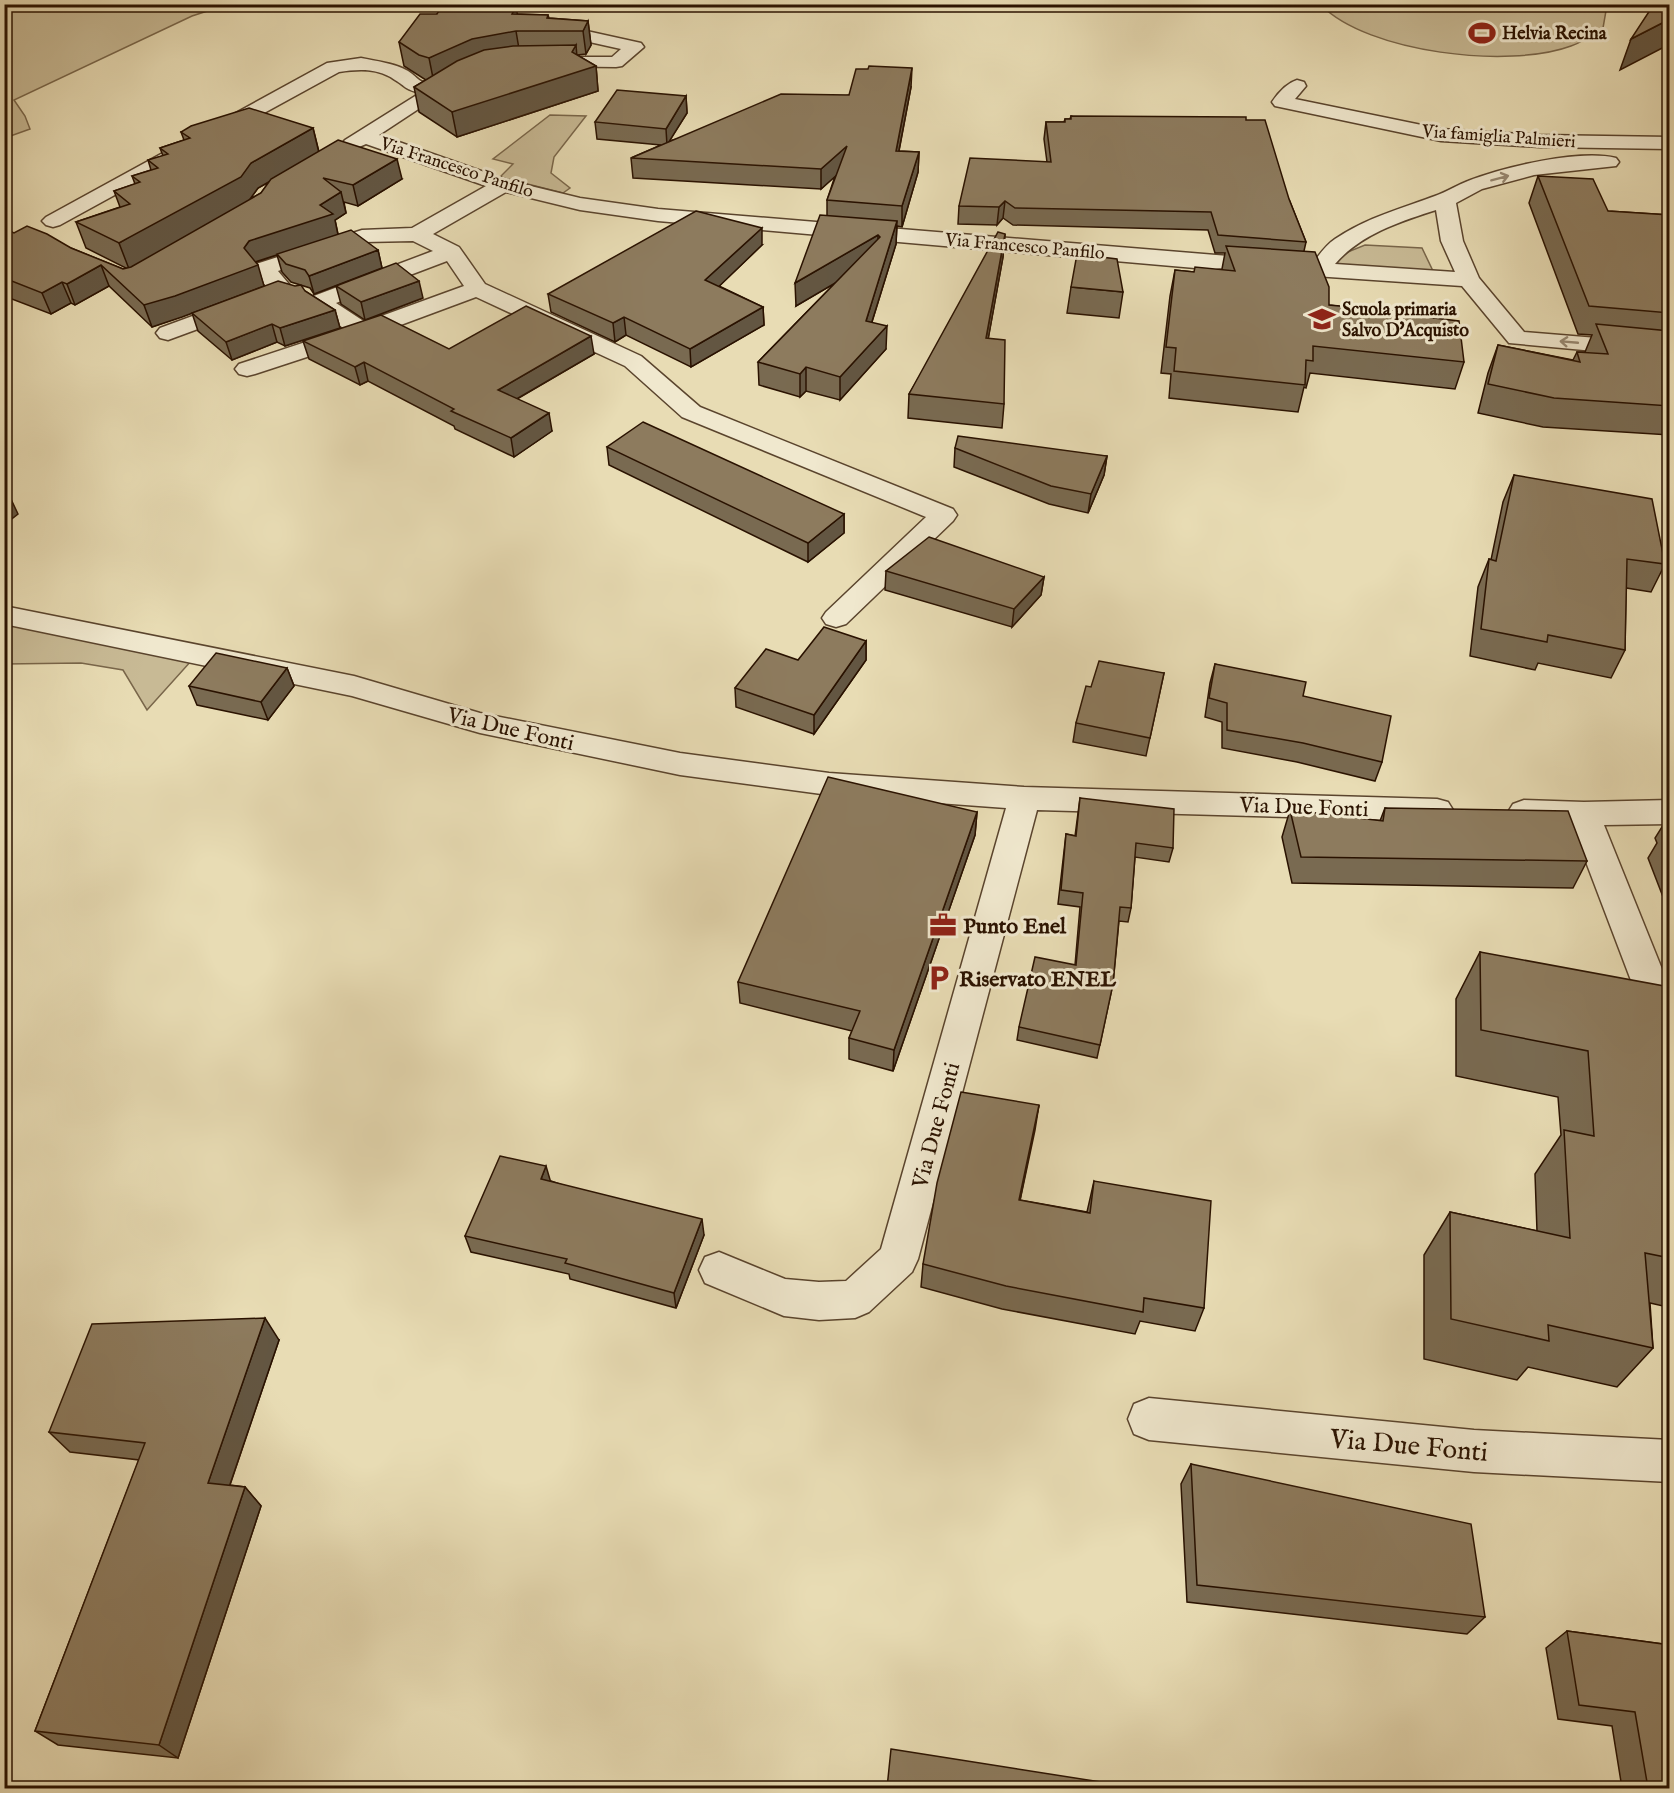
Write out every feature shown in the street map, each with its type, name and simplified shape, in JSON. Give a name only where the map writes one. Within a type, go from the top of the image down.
[{"type":"street","points":[[522,63],[616,62],[635,47],[534,25]]},
{"type":"street","points":[[52,234],[334,67],[361,63],[380,67],[403,76],[411,85],[436,91]]},
{"type":"street","name":"Via Francesco Panfilo","points":[[335,154],[468,73]]},
{"type":"street","name":"Via famiglia Palmieri","points":[[1297,86],[1282,102],[1441,135],[1540,141],[1670,143]]},
{"type":"street","name":"Via Francesco Panfilo","points":[[365,137],[503,185],[580,204],[658,215],[1183,260],[1469,280]]},
{"type":"street","name":"Via famiglia Palmieri","points":[[1319,269],[1340,245],[1384,220],[1445,200],[1475,185],[1532,169],[1576,163],[1670,159]]},
{"type":"street","points":[[363,331],[319,302],[282,289],[264,269],[362,236],[417,234],[503,185]]},
{"type":"street","points":[[1445,200],[1452,241],[1469,280],[1517,338],[1670,351]]},
{"type":"street","points":[[417,234],[452,252],[477,289],[633,361],[691,412],[944,515],[836,618]]},
{"type":"street","points":[[319,302],[452,252]]},
{"type":"street","points":[[168,333],[282,289]]},
{"type":"street","points":[[247,369],[363,331],[477,289]]},
{"type":"street","name":"Via Due Fonti","points":[[4,615],[354,686],[480,723],[647,758],[829,784],[1024,798],[1584,814],[1670,812]]},
{"type":"street","name":"Via Due Fonti","points":[[719,1270],[784,1297],[819,1301],[855,1299],[898,1259],[1024,798]]},
{"type":"street","points":[[1584,814],[1649,983],[1670,1025]]},
{"type":"street","name":"Via Due Fonti","points":[[1149,1419],[1432,1448],[1592,1460],[1670,1461]]},
{"type":"shaded area","points":[[4,5],[226,5],[192,16],[14,100],[25,116],[30,129],[5,138]]},
{"type":"shaded area","name":"Helvia Recina","points":[[1321,5],[1607,5],[1603,28],[1571,46],[1544,53],[1477,56],[1404,45],[1371,35],[1343,21]]},
{"type":"shaded area","points":[[550,115],[586,116],[554,157],[551,173],[570,188],[563,193],[500,177],[513,164],[493,159]]},
{"type":"shaded area","points":[[1365,245],[1422,248],[1433,271],[1336,266],[1333,258]]},
{"type":"shaded area","points":[[4,620],[192,660],[147,710],[123,670],[81,663],[5,664]]},
{"type":"building","points":[[443,4],[516,6],[512,14],[548,15],[547,18],[588,21],[583,31],[516,31],[472,39],[429,58],[419,55],[399,42],[420,14],[437,14]]},
{"type":"building","points":[[1654,4],[1670,4],[1670,19],[1631,39]]},
{"type":"building","points":[[576,45],[572,52],[596,66],[452,112],[414,87],[457,61],[484,50],[513,46]]},
{"type":"building","points":[[869,66],[912,68],[896,151],[919,152],[902,206],[827,200],[847,146],[821,169],[631,158],[781,94],[849,95],[856,69],[868,69]]},
{"type":"building","points":[[617,90],[686,96],[666,129],[595,122]]},
{"type":"building","points":[[249,108],[313,128],[251,163],[241,177],[119,243],[76,222],[130,204],[114,191],[140,182],[132,176],[158,168],[148,160],[168,154],[160,148],[190,138],[181,132],[191,126]]},
{"type":"building","points":[[1071,116],[1246,117],[1246,120],[1265,120],[1289,199],[1306,242],[1218,235],[1211,212],[1015,208],[1005,201],[999,207],[959,206],[970,158],[1051,162],[1046,122],[1065,122],[1065,119],[1071,119]]},
{"type":"building","points":[[338,140],[397,159],[353,185],[323,178],[341,192],[320,205],[333,214],[249,241],[244,248],[258,265],[144,305],[101,265],[67,284],[62,282],[42,293],[4,278],[4,229],[14,233],[27,226],[71,248],[123,269],[131,267],[261,193],[271,179]]},
{"type":"building","points":[[1538,176],[1593,179],[1608,211],[1670,215],[1670,313],[1589,306]]},
{"type":"building","points":[[696,211],[762,228],[705,280],[763,307],[690,349],[624,317],[613,323],[548,294]]},
{"type":"building","points":[[820,215],[897,221],[866,321],[887,326],[840,377],[806,367],[800,374],[758,362],[880,237],[878,235],[795,283]]},
{"type":"building","points":[[351,230],[378,250],[309,276],[305,270],[286,264],[277,254]]},
{"type":"building","points":[[998,232],[1005,234],[986,338],[1005,340],[1004,404],[909,394]]},
{"type":"building","points":[[1226,246],[1315,252],[1329,287],[1329,305],[1426,314],[1426,317],[1459,321],[1464,362],[1313,346],[1313,361],[1306,360],[1305,385],[1174,371],[1176,348],[1166,347],[1175,270],[1194,272],[1195,267],[1235,271]]},
{"type":"building","points":[[1077,254],[1117,259],[1123,292],[1071,287]]},
{"type":"building","points":[[396,263],[419,281],[361,302],[336,286]]},
{"type":"building","points":[[278,281],[295,286],[301,285],[305,291],[335,310],[280,328],[272,324],[226,342],[192,313]]},
{"type":"building","points":[[526,306],[591,336],[498,390],[549,413],[511,438],[451,411],[454,409],[364,362],[355,367],[303,341],[381,315],[449,349]]},
{"type":"building","points":[[1596,324],[1670,331],[1670,406],[1554,398],[1488,384],[1498,345],[1580,362],[1577,352],[1608,354]]},
{"type":"building","points":[[643,422],[844,514],[808,543],[607,447]]},
{"type":"building","points":[[958,436],[1107,456],[1091,494],[1051,486],[955,448]]},
{"type":"building","points":[[1514,475],[1652,499],[1665,564],[1627,559],[1625,650],[1548,635],[1547,642],[1481,629],[1489,559],[1496,561]]},
{"type":"building","points":[[929,537],[1044,577],[1014,609],[886,571]]},
{"type":"building","points":[[824,627],[866,641],[814,715],[735,688],[766,649],[798,660]]},
{"type":"building","points":[[216,653],[287,668],[261,702],[189,686]]},
{"type":"building","points":[[1099,661],[1164,673],[1150,738],[1076,723],[1086,686],[1091,687]]},
{"type":"building","points":[[1215,664],[1306,682],[1303,696],[1391,716],[1382,762],[1303,743],[1227,730],[1227,703],[1209,698]]},
{"type":"building","points":[[828,777],[977,812],[894,1050],[849,1038],[860,1011],[738,982]]},
{"type":"building","points":[[1080,798],[1174,809],[1173,848],[1136,843],[1131,908],[1120,907],[1113,984],[1100,1045],[1019,1027],[1035,957],[1076,965],[1083,893],[1061,890],[1066,834],[1076,836]]},
{"type":"building","points":[[1385,808],[1568,811],[1587,861],[1301,857],[1290,810],[1383,821]]},
{"type":"building","points":[[1663,833],[1670,833],[1670,849]]},
{"type":"building","points":[[1480,952],[1664,986],[1670,1040],[1670,1258],[1645,1253],[1653,1348],[1548,1325],[1549,1341],[1451,1319],[1450,1212],[1570,1238],[1564,1130],[1594,1136],[1588,1051],[1481,1030]]},
{"type":"building","points":[[961,1092],[1039,1105],[1019,1200],[1090,1213],[1094,1181],[1211,1201],[1204,1308],[1144,1298],[1143,1312],[1006,1286],[923,1264],[937,1183]]},
{"type":"building","points":[[500,1156],[546,1166],[541,1179],[702,1219],[674,1293],[565,1263],[567,1259],[465,1236]]},
{"type":"building","points":[[265,1318],[208,1483],[245,1487],[159,1745],[35,1731],[145,1443],[49,1432],[92,1324]]},
{"type":"building","points":[[1191,1464],[1471,1524],[1485,1617],[1197,1585]]},
{"type":"building","points":[[1567,1631],[1670,1645],[1670,1788],[1648,1788],[1635,1712],[1579,1705]]},
{"type":"building","points":[[891,1749],[1126,1786],[1126,1788],[887,1788]]},
{"type":"place","name":"Helvia Recina","points":[[1482,33]]},
{"type":"place","name":"Scuola primaria Salvo D'Acquisto","points":[[1322,319]]},
{"type":"place","name":"Punto Enel","points":[[943,925]]},
{"type":"place","name":"Riservato ENEL","points":[[939,978]]}]
